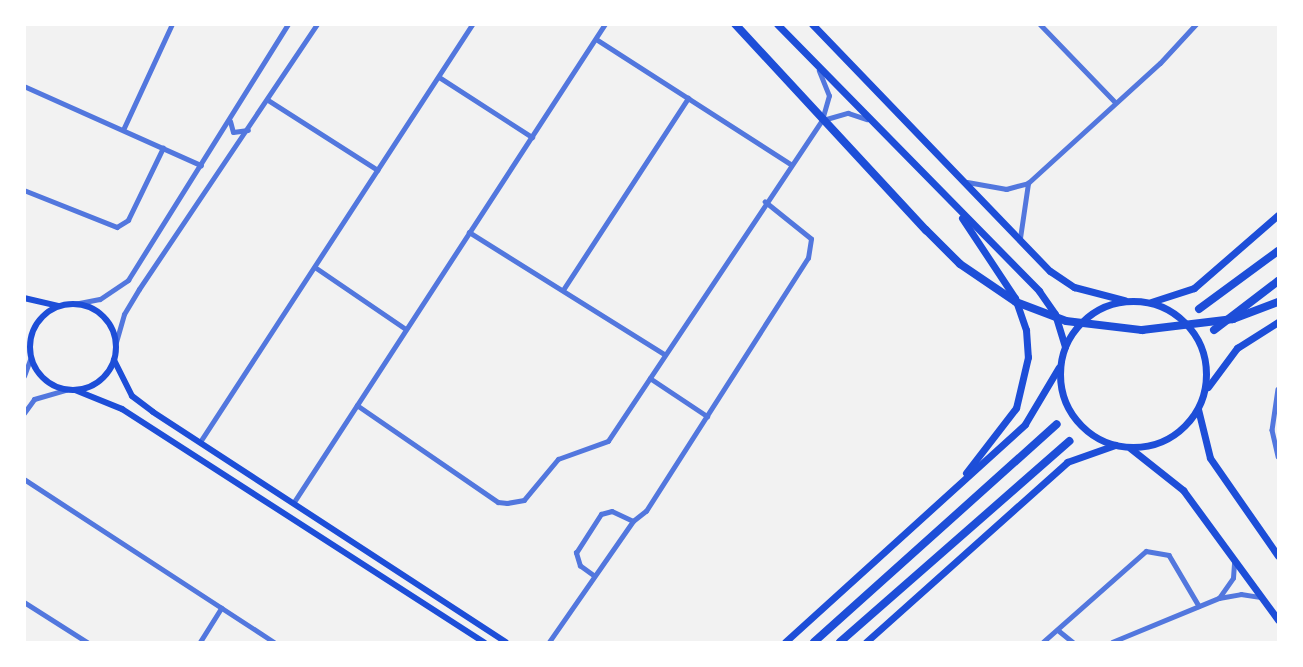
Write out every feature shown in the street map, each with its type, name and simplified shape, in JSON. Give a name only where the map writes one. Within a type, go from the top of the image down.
[{"type":"highway","points":[[735,24],[926,230],[960,264],[1006,297],[1066,321],[1142,330],[1233,319],[1279,302]]},
{"type":"highway","points":[[1199,309],[1279,251]]},
{"type":"highway","points":[[1214,330],[1279,281]]},
{"type":"highway","points":[[814,642],[1057,424]]},
{"type":"highway","points":[[840,642],[1070,441]]},
{"type":"main road","points":[[777,24],[1044,296],[1065,346]]},
{"type":"main road","points":[[812,24],[1067,283],[1129,301],[1146,302],[1165,308],[1195,335],[1204,354],[1204,394]]},
{"type":"main road","points":[[945,496],[1008,422],[1022,393],[1028,357],[1024,323],[1011,290],[948,197]]},
{"type":"main road","points":[[1146,302],[1194,288],[1279,215]]},
{"type":"main road","points":[[24,298],[58,306],[74,304],[107,320],[116,342],[114,360],[99,382],[75,390],[66,390],[43,379],[31,357],[24,332]]},
{"type":"main road","points":[[785,642],[1025,425],[1061,363],[1065,346],[1084,320],[1097,310],[1129,301]]},
{"type":"main road","points":[[29,343],[38,320],[58,306]]},
{"type":"main road","points":[[1061,363],[1063,393],[1072,414],[1088,431],[1115,445],[1129,447],[1154,444],[1176,434],[1198,409],[1216,370],[1237,348],[1279,322]]},
{"type":"main road","points":[[114,360],[132,396],[506,642]]},
{"type":"main road","points":[[75,390],[122,409],[484,642]]},
{"type":"main road","points":[[1198,409],[1210,458],[1279,556]]},
{"type":"main road","points":[[866,642],[1067,462],[1115,445]]},
{"type":"main road","points":[[1129,447],[1183,490],[1279,620]]},
{"type":"street","points":[[123,130],[172,24]]},
{"type":"street","points":[[74,304],[100,299],[128,280],[288,24]]},
{"type":"street","points":[[116,342],[119,325],[134,298],[317,24]]},
{"type":"street","points":[[200,443],[473,24]]},
{"type":"street","points":[[293,502],[605,24]]},
{"type":"street","points":[[1040,24],[1115,103]]},
{"type":"street","points":[[967,182],[1006,189],[1028,183],[1196,24]]},
{"type":"street","points":[[596,39],[791,164]]},
{"type":"street","points":[[357,405],[498,502],[515,504],[529,495],[558,459],[601,445],[617,433],[664,354],[822,120],[828,90],[813,60]]},
{"type":"street","points":[[439,76],[532,137]]},
{"type":"street","points":[[24,86],[202,165]]},
{"type":"street","points":[[563,290],[688,98]]},
{"type":"street","points":[[268,100],[378,170]]},
{"type":"street","points":[[822,120],[848,113],[879,126]]},
{"type":"street","points":[[230,117],[233,132],[249,129]]},
{"type":"street","points":[[24,190],[117,227],[128,220],[163,148]]},
{"type":"street","points":[[1020,238],[1028,183]]},
{"type":"street","points":[[550,642],[633,521],[646,511],[811,251],[807,234],[765,202]]},
{"type":"street","points":[[469,232],[664,354]]},
{"type":"street","points":[[315,267],[406,329]]},
{"type":"street","points":[[24,376],[31,357]]},
{"type":"street","points":[[650,378],[707,416]]},
{"type":"street","points":[[1279,389],[1272,430],[1279,456]]},
{"type":"street","points":[[24,412],[34,399],[66,390]]},
{"type":"street","points":[[24,479],[274,642]]},
{"type":"street","points":[[594,576],[580,566],[576,553],[601,514],[612,511],[633,521]]},
{"type":"street","points":[[1043,642],[1134,559],[1150,550],[1169,555],[1199,606]]},
{"type":"street","points":[[1219,598],[1233,578],[1232,553]]},
{"type":"street","points":[[1112,642],[1219,598],[1241,594],[1264,598]]},
{"type":"street","points":[[24,601],[87,642]]},
{"type":"street","points":[[200,642],[222,608]]},
{"type":"street","points":[[1058,630],[1073,642]]}]
